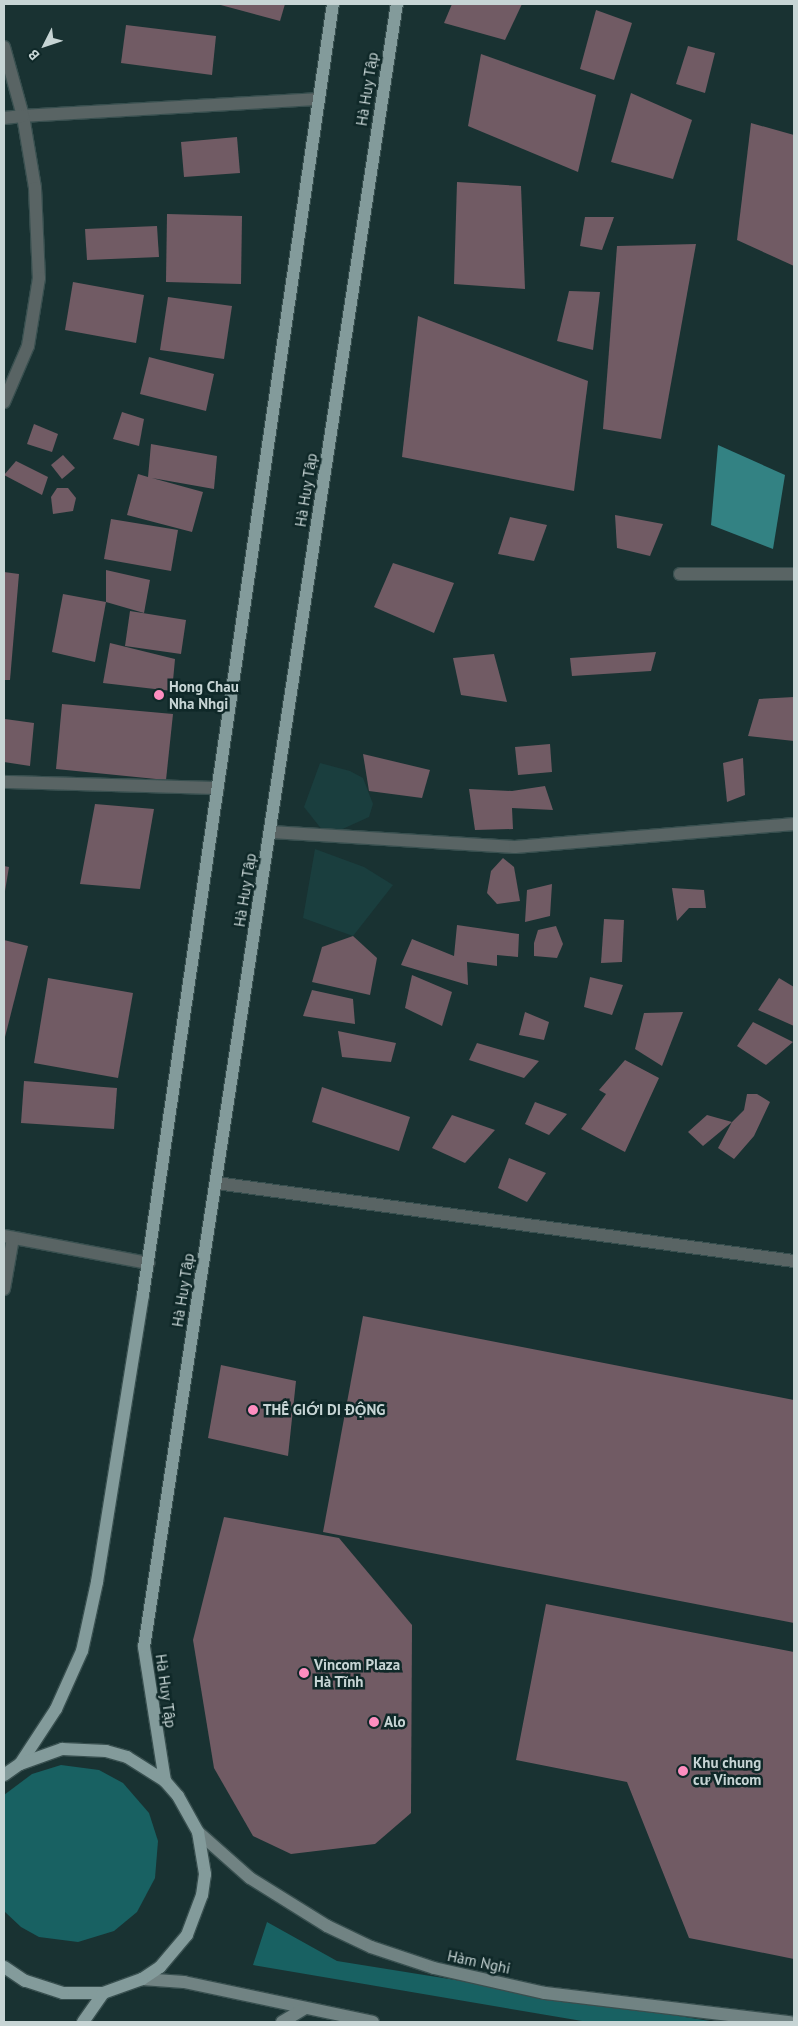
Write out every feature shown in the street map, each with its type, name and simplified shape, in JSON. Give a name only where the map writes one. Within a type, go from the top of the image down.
[{"type":"main road","points":[[20,1764],[56,1709],[82,1651],[97,1582],[148,1262],[333,4]]},
{"type":"main road","name":"Hà Huy Tập","points":[[164,1781],[144,1647],[271,832],[396,4]]},
{"type":"main road","points":[[4,1775],[20,1764],[62,1749],[106,1751],[127,1757],[164,1781],[178,1796],[198,1832],[204,1874],[196,1916],[175,1952],[142,1979],[103,1993],[76,1994],[43,1988],[4,1967]]},
{"type":"main road","points":[[4,1765],[20,1764]]},
{"type":"main road","name":"Hàm Nghi","points":[[198,1832],[250,1878],[326,1926],[372,1947],[434,1968],[544,1993],[790,2022]]},
{"type":"main road","points":[[142,1979],[184,1982],[373,2022]]},
{"type":"main road","points":[[84,2022],[103,1993]]},
{"type":"main road","points":[[282,2022],[305,2008]]},
{"type":"street","points":[[4,47],[23,116],[34,188],[39,278],[28,346],[4,402]]},
{"type":"street","points":[[4,118],[319,100]]},
{"type":"street","points":[[680,574],[794,574]]},
{"type":"street","points":[[4,782],[218,788]]},
{"type":"street","points":[[271,832],[515,847],[794,824]]},
{"type":"street","points":[[216,1183],[794,1261]]},
{"type":"street","points":[[4,1290],[8,1237],[148,1262]]},
{"type":"shaded area","points":[[718,445],[785,475],[773,549],[711,525]]},
{"type":"shaded area","points":[[320,763],[350,771],[363,778],[373,804],[369,817],[327,836],[304,807]]},
{"type":"shaded area","points":[[315,849],[364,867],[393,885],[353,936],[303,918]]},
{"type":"shaded area","points":[[61,1765],[99,1770],[123,1783],[149,1813],[158,1841],[155,1878],[137,1912],[114,1931],[78,1942],[39,1937],[21,1927],[4,1911],[4,1795],[32,1774]]},
{"type":"shaded area","points":[[267,1922],[337,1961],[716,2022],[588,2022],[253,1965]]},
{"type":"building","points":[[217,4],[285,4],[280,21]]},
{"type":"building","points":[[452,4],[522,4],[505,40],[444,23]]},
{"type":"building","points":[[596,10],[632,23],[614,80],[580,69]]},
{"type":"building","points":[[126,25],[216,36],[212,75],[121,63]]},
{"type":"building","points":[[688,46],[715,53],[705,93],[676,84]]},
{"type":"building","points":[[481,54],[596,95],[578,172],[468,126]]},
{"type":"building","points":[[631,93],[692,120],[673,179],[611,162]]},
{"type":"building","points":[[751,123],[794,135],[794,266],[737,240]]},
{"type":"building","points":[[237,137],[240,173],[184,177],[181,142]]},
{"type":"building","points":[[457,182],[521,186],[525,289],[454,284]]},
{"type":"building","points":[[167,214],[242,216],[241,284],[166,282]]},
{"type":"building","points":[[585,217],[614,217],[602,250],[580,246]]},
{"type":"building","points":[[157,226],[159,257],[87,260],[85,229]]},
{"type":"building","points":[[696,244],[661,439],[603,429],[617,246]]},
{"type":"building","points":[[73,282],[144,295],[136,343],[65,330]]},
{"type":"building","points":[[569,291],[600,292],[593,350],[557,341]]},
{"type":"building","points":[[168,297],[232,306],[224,359],[160,350]]},
{"type":"building","points":[[418,316],[588,381],[574,491],[402,457]]},
{"type":"building","points":[[149,357],[214,374],[206,411],[140,394]]},
{"type":"building","points":[[122,412],[144,419],[139,446],[113,439]]},
{"type":"building","points":[[34,424],[58,434],[52,452],[27,444]]},
{"type":"building","points":[[151,444],[217,456],[214,489],[152,478],[203,492],[192,532],[127,515],[138,474],[148,477]]},
{"type":"building","points":[[63,455],[75,468],[62,479],[51,465]]},
{"type":"building","points":[[16,461],[48,477],[42,495],[4,475]]},
{"type":"building","points":[[57,488],[68,488],[76,498],[73,511],[53,514],[51,497]]},
{"type":"building","points":[[615,515],[663,524],[650,556],[617,548]]},
{"type":"building","points":[[510,517],[547,525],[534,561],[498,554]]},
{"type":"building","points":[[111,519],[178,530],[171,571],[104,559]]},
{"type":"building","points":[[393,563],[454,583],[434,633],[374,607]]},
{"type":"building","points":[[106,570],[150,580],[144,613],[106,602]]},
{"type":"building","points":[[4,572],[19,574],[10,680],[4,680]]},
{"type":"building","points":[[63,594],[106,602],[95,662],[52,652]]},
{"type":"building","points":[[130,611],[186,620],[181,654],[125,646]]},
{"type":"building","points":[[110,643],[175,659],[172,691],[103,683]]},
{"type":"building","points":[[656,652],[651,671],[572,676],[570,658]]},
{"type":"building","points":[[494,654],[507,702],[461,695],[453,658]]},
{"type":"building","points":[[794,697],[794,741],[748,736],[759,699]]},
{"type":"building","points":[[62,704],[173,714],[166,780],[56,769]]},
{"type":"building","points":[[5,719],[34,723],[30,766],[4,762]]},
{"type":"building","points":[[550,744],[552,772],[518,775],[515,747]]},
{"type":"building","points":[[363,754],[430,770],[422,798],[369,791]]},
{"type":"building","points":[[743,758],[745,795],[727,802],[723,763]]},
{"type":"building","points":[[545,786],[553,810],[512,808],[513,829],[475,830],[469,789],[512,791]]},
{"type":"building","points":[[95,804],[154,809],[140,889],[80,884]]},
{"type":"building","points":[[503,858],[514,867],[520,901],[497,904],[487,893],[491,871]]},
{"type":"building","points":[[4,866],[9,867],[5,891],[4,891]]},
{"type":"building","points":[[552,884],[550,916],[525,922],[527,890]]},
{"type":"building","points":[[672,888],[704,890],[706,908],[689,908],[677,921]]},
{"type":"building","points":[[604,919],[624,920],[622,962],[601,963]]},
{"type":"building","points":[[457,925],[519,934],[518,957],[497,955],[497,966],[467,962],[468,985],[401,965],[412,939],[454,956]]},
{"type":"building","points":[[556,926],[563,944],[557,958],[534,956],[534,943],[538,930]]},
{"type":"building","points":[[353,936],[377,958],[370,995],[312,982],[322,947]]},
{"type":"building","points":[[4,940],[28,946],[4,1041]]},
{"type":"building","points":[[412,975],[452,992],[442,1026],[405,1008]]},
{"type":"building","points":[[590,977],[623,985],[612,1015],[584,1007]]},
{"type":"building","points":[[48,978],[133,993],[118,1078],[34,1063]]},
{"type":"building","points":[[779,978],[794,987],[794,1026],[758,1010]]},
{"type":"building","points":[[312,990],[353,999],[355,1024],[303,1016]]},
{"type":"building","points":[[525,1012],[549,1022],[544,1040],[519,1035]]},
{"type":"building","points":[[683,1012],[662,1066],[635,1049],[644,1013]]},
{"type":"building","points":[[753,1022],[793,1042],[766,1065],[737,1046]]},
{"type":"building","points":[[338,1031],[396,1043],[391,1062],[342,1057]]},
{"type":"building","points":[[477,1043],[539,1061],[524,1078],[469,1060]]},
{"type":"building","points":[[625,1060],[659,1078],[625,1152],[581,1129],[606,1094],[599,1090]]},
{"type":"building","points":[[24,1081],[117,1088],[114,1129],[21,1123]]},
{"type":"building","points":[[322,1087],[410,1117],[399,1151],[312,1122]]},
{"type":"building","points":[[747,1094],[757,1094],[770,1102],[754,1136],[734,1159],[718,1148],[732,1122],[744,1110]]},
{"type":"building","points":[[535,1102],[567,1114],[549,1135],[525,1124]]},
{"type":"building","points":[[452,1115],[495,1130],[465,1163],[432,1148]]},
{"type":"building","points":[[707,1115],[732,1122],[703,1146],[688,1132]]},
{"type":"building","points":[[509,1158],[546,1173],[527,1202],[498,1188]]},
{"type":"building","points":[[363,1316],[794,1400],[794,1623],[323,1532]]},
{"type":"building","name":"THẾ GIỚI DI ĐỘNG","points":[[221,1365],[296,1381],[288,1456],[208,1438]]},
{"type":"building","name":"Vincom Plaza Hà Tĩnh","points":[[224,1517],[339,1538],[412,1625],[411,1813],[375,1844],[291,1854],[253,1836],[214,1768],[193,1640]]},
{"type":"building","name":"Khu chung cư Vincom","points":[[546,1604],[794,1652],[794,1959],[689,1938],[627,1782],[516,1760]]},
{"type":"place","name":"Hong Chau Nha Nhgi","points":[[159,695]]},
{"type":"place","name":"THẾ GIỚI DI ĐỘNG","points":[[253,1410]]},
{"type":"place","name":"Vincom Plaza Hà Tĩnh","points":[[304,1673]]},
{"type":"place","name":"Alo","points":[[374,1722]]},
{"type":"place","name":"Khu chung cư Vincom","points":[[683,1771]]}]
